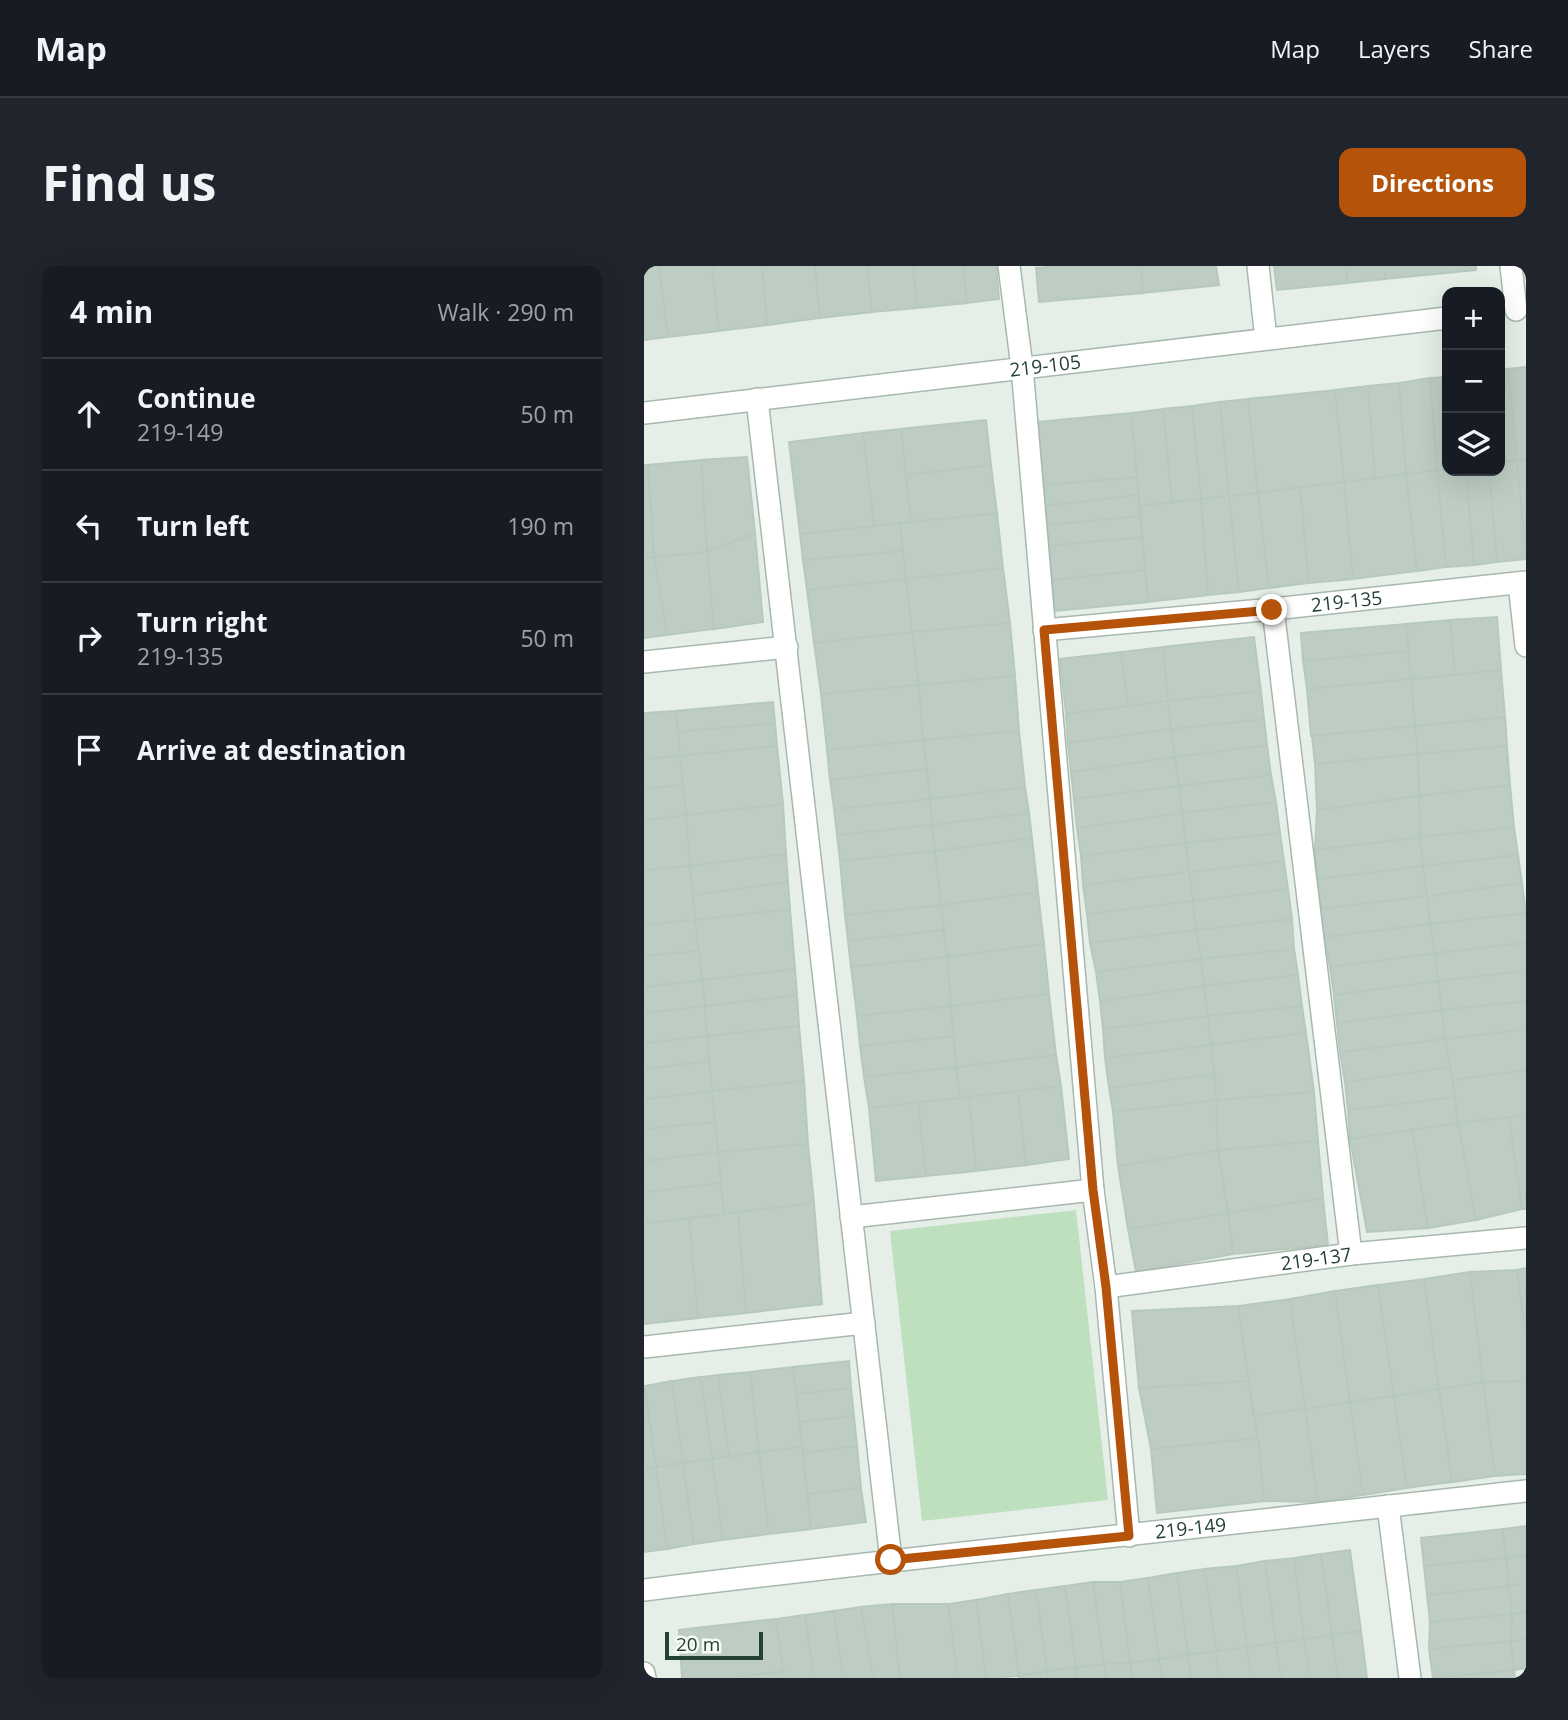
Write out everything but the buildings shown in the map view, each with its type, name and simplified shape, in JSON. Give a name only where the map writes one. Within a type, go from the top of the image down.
[{"type":"street","points":[[1009,266],[1021,367],[1093,1190],[1106,1287],[1129,1536]]},
{"type":"street","points":[[1258,266],[1266,339]]},
{"type":"street","points":[[1511,266],[1514,310]]},
{"type":"street","name":"219-105","points":[[644,412],[1442,319]]},
{"type":"street","points":[[757,399],[891,1560]]},
{"type":"street","points":[[1522,583],[1526,646]]},
{"type":"street","name":"219-135","points":[[1044,630],[1272,610],[1522,583]]},
{"type":"street","points":[[1272,610],[1351,1254]]},
{"type":"street","points":[[644,662],[787,647]]},
{"type":"street","points":[[851,1217],[1093,1190]]},
{"type":"street","name":"219-137","points":[[1106,1287],[1351,1254],[1526,1238]]},
{"type":"street","points":[[644,1347],[864,1323]]},
{"type":"street","name":"219-149","points":[[644,1590],[891,1560],[1526,1491]]},
{"type":"street","points":[[1388,1506],[1409,1678]]},
{"type":"green space","points":[[1076,1210],[1108,1500],[922,1521],[890,1231]]},
{"type":"route","points":[[891,1560],[1129,1536],[1106,1287],[1093,1190],[1044,630],[1272,610]]}]
